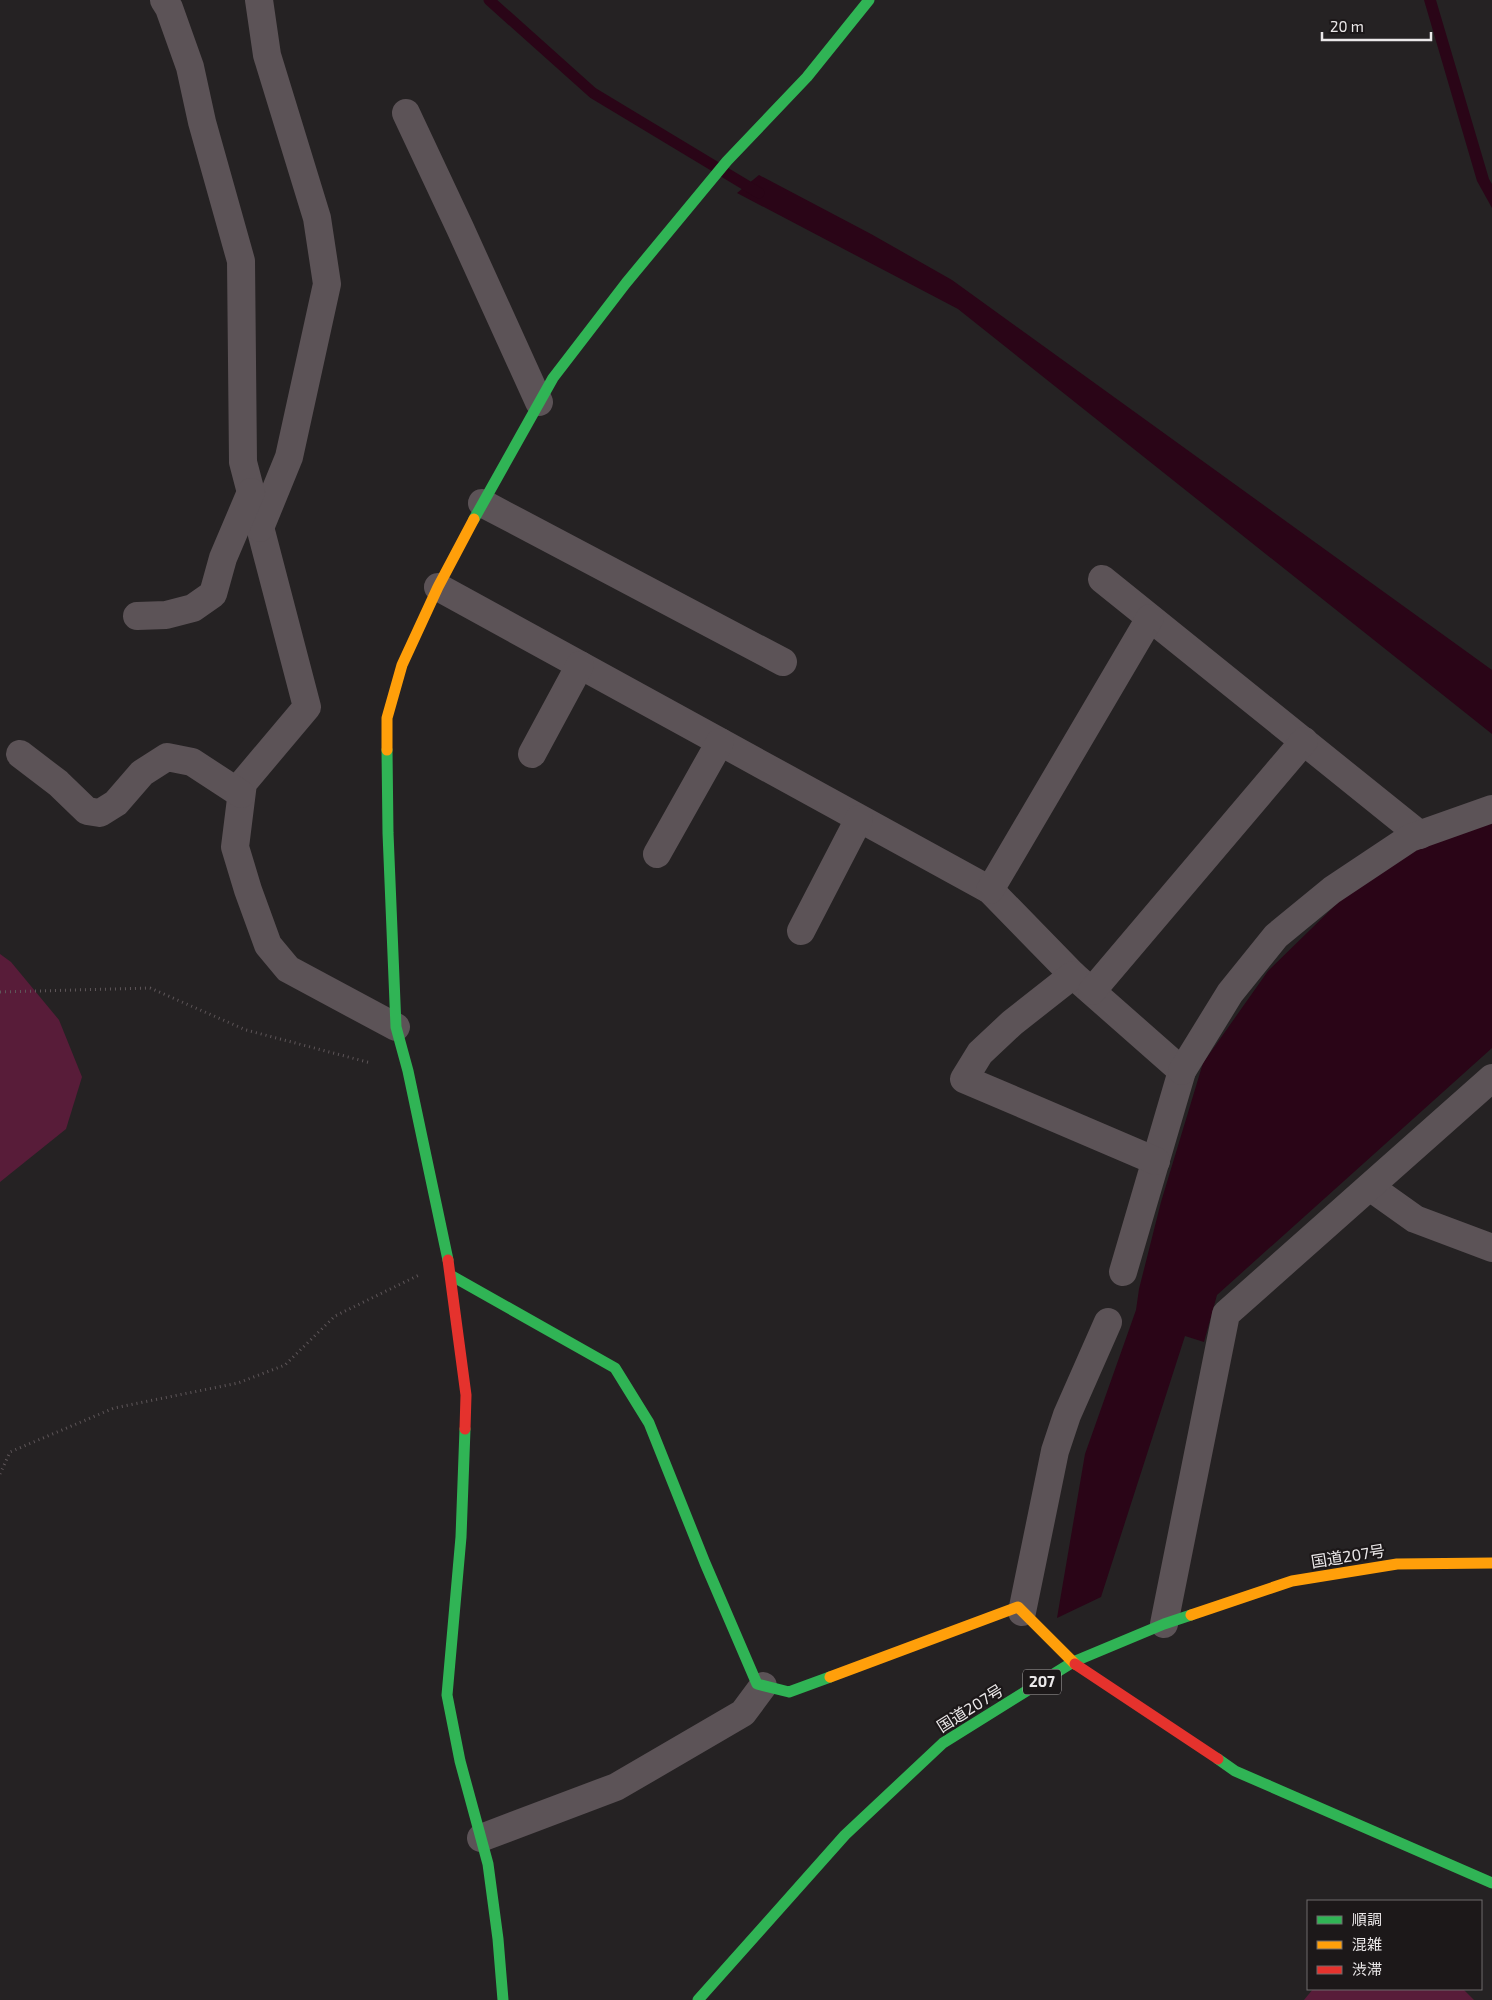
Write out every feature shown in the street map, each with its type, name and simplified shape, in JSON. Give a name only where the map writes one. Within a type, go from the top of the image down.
[{"type":"main road","points":[[503,2000],[498,1940],[489,1873],[460,1761],[447,1695],[460,1536],[466,1395],[449,1260],[408,1071],[396,1027],[388,833],[387,718],[402,665],[438,587],[482,503],[552,378],[626,283],[727,161],[806,76],[869,0]]},
{"type":"main road","points":[[452,1276],[616,1368],[649,1424],[705,1563],[757,1684],[788,1692],[1018,1607],[1073,1662],[1235,1771],[1492,1883]]},
{"type":"main road","name":"国道207号","points":[[698,2000],[845,1835],[944,1743],[1073,1662],[1164,1624],[1292,1582],[1397,1564],[1492,1563]]},
{"type":"street","points":[[164,0],[170,8],[190,67],[202,122],[241,261],[243,462],[307,707],[243,783],[235,847],[268,945],[288,969],[396,1027]]},
{"type":"street","points":[[259,0],[267,55],[317,218],[327,284],[289,457],[260,528]]},
{"type":"street","points":[[406,113],[539,402]]},
{"type":"street","points":[[137,616],[166,615],[193,608],[213,594],[223,558],[251,492]]},
{"type":"street","points":[[482,503],[783,662]]},
{"type":"street","points":[[1102,579],[1420,835]]},
{"type":"street","points":[[438,587],[990,890],[1082,983],[1182,1071]]},
{"type":"street","points":[[990,890],[1150,618]]},
{"type":"street","points":[[532,754],[580,665]]},
{"type":"street","points":[[1156,1161],[964,1079],[980,1053],[1012,1023],[1082,983],[1304,741]]},
{"type":"street","points":[[657,854],[720,742]]},
{"type":"street","points":[[20,754],[58,783],[87,811],[100,813],[116,802],[142,773],[167,757],[192,762],[241,794]]},
{"type":"street","points":[[1123,1272],[1182,1071],[1230,993],[1276,936],[1332,890],[1410,838],[1492,809]]},
{"type":"street","points":[[801,931],[859,819]]},
{"type":"street","points":[[1164,1624],[1226,1314],[1492,1078]]},
{"type":"street","points":[[1370,1187],[1415,1219],[1492,1248]]},
{"type":"street","points":[[1022,1612],[1055,1451],[1067,1415],[1108,1322]]},
{"type":"street","points":[[481,1838],[616,1787],[743,1713],[763,1686]]},
{"type":"path","points":[[0,992],[150,988],[246,1030],[336,1055],[408,1071]]},
{"type":"path","points":[[0,1474],[10,1452],[114,1408],[238,1383],[285,1365],[335,1316],[449,1260]]},
{"type":"shaded area","points":[[1424,0],[1436,0],[1492,184],[1492,208],[1477,181]]},
{"type":"shaded area","points":[[759,175],[871,234],[952,280],[1492,670],[1492,734],[958,309],[737,193]]},
{"type":"shaded area","points":[[1492,817],[1492,1048],[1217,1295],[1204,1342],[1185,1336],[1101,1597],[1057,1618],[1085,1454],[1136,1310],[1139,1289],[1161,1202],[1203,1063],[1268,971],[1352,889],[1437,832]]},
{"type":"shaded area","points":[[0,954],[11,962],[59,1020],[82,1077],[66,1129],[0,1182]]},
{"type":"shaded area","points":[[1312,1990],[1464,1990],[1474,2000],[1304,2000]]},
{"type":"waterway","points":[[489,0],[593,93],[759,193]]},
{"type":"traffic: fast","points":[[474,519],[553,378],[626,283],[727,161],[807,77],[869,0]]},
{"type":"traffic: fast","points":[[387,750],[388,833],[396,1027],[408,1071],[448,1260]]},
{"type":"traffic: fast","points":[[452,1276],[615,1368],[649,1423],[705,1563],[757,1684],[789,1692],[830,1677]]},
{"type":"traffic: fast","points":[[465,1429],[461,1537],[447,1695],[460,1761],[488,1864],[498,1939],[503,2000]]},
{"type":"traffic: fast","points":[[698,2000],[845,1835],[943,1743],[1073,1662],[1164,1624],[1191,1615]]},
{"type":"traffic: fast","points":[[1218,1759],[1235,1771],[1492,1883]]},
{"type":"traffic: slow","points":[[387,750],[387,718],[402,665],[438,587],[474,519]]},
{"type":"traffic: slow","points":[[1191,1615],[1292,1581],[1397,1564],[1492,1563]]},
{"type":"traffic: slow","points":[[830,1677],[1018,1607],[1075,1664]]},
{"type":"traffic: jam","points":[[448,1260],[466,1395],[465,1429]]},
{"type":"traffic: jam","points":[[1075,1664],[1218,1759]]}]
